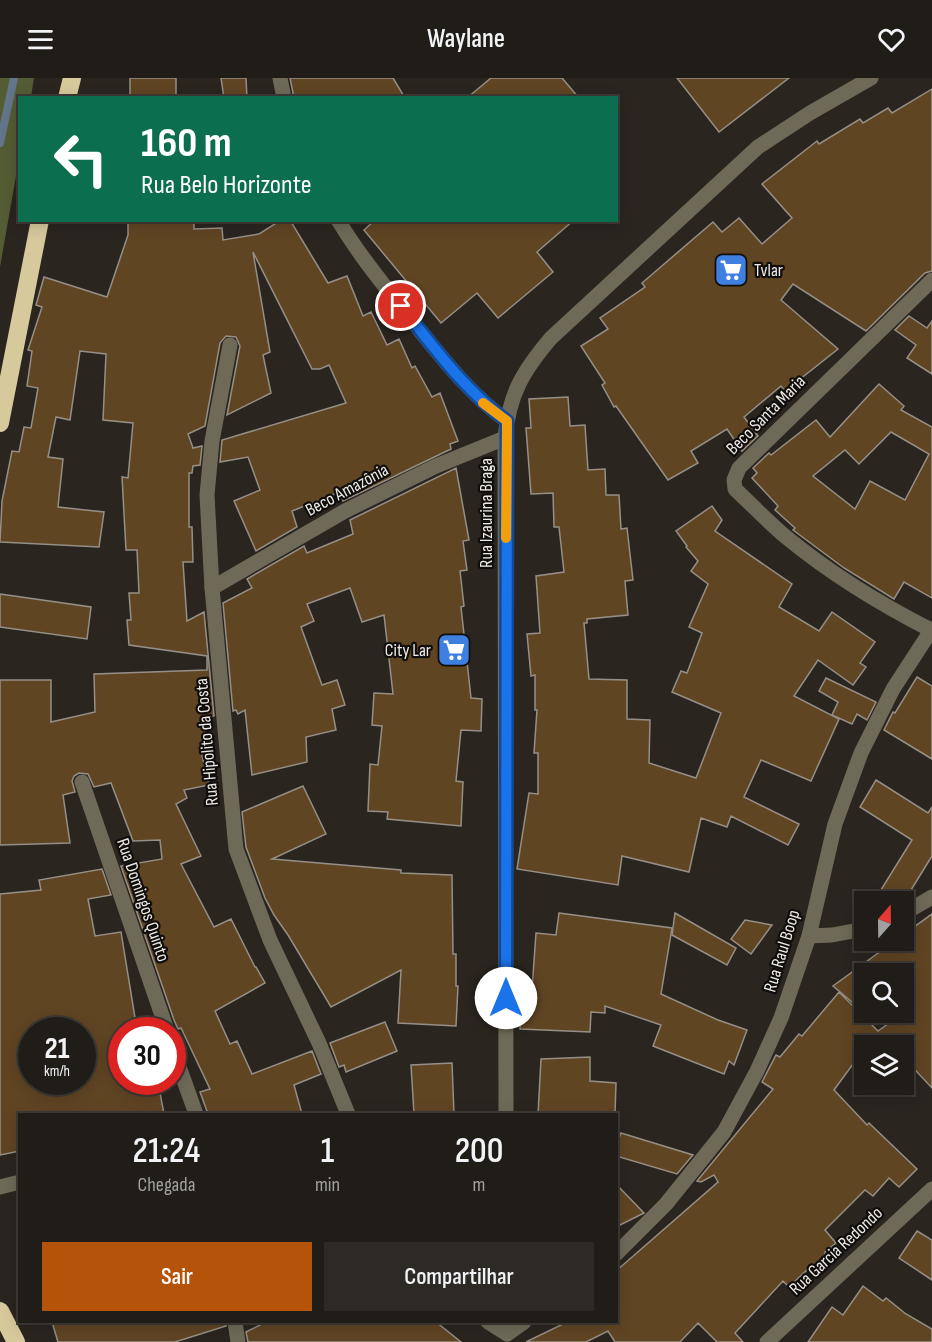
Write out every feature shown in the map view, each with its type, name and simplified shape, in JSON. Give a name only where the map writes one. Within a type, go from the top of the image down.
[{"type":"highway","points":[[68,96],[72,78]]},
{"type":"highway","points":[[0,423],[40,222]]},
{"type":"highway","points":[[0,1311],[16,1342]]},
{"type":"street","points":[[280,78],[284,96]]},
{"type":"street","name":"Rua Izaurina Braga","points":[[506,1113],[505,438],[515,390],[530,363],[551,338],[758,147],[810,113],[871,78]]},
{"type":"street","points":[[339,222],[356,249],[460,381],[484,404],[507,421]]},
{"type":"street","name":"Beco Santa Maria","points":[[932,280],[739,468],[734,480],[735,489],[785,536],[852,586],[888,608],[932,630]]},
{"type":"street","name":"Rua Hipolito da Costa","points":[[230,345],[212,441],[207,495],[212,588],[236,849],[270,940],[319,1043],[348,1113]]},
{"type":"street","name":"Beco Amazônia","points":[[212,588],[345,511],[436,466],[505,438]]},
{"type":"street","name":"Rua Raul Boop","points":[[618,1252],[666,1204],[724,1132],[757,1071],[782,1018],[809,936],[835,824],[861,753],[893,688],[932,630]]},
{"type":"street","name":"Rua Domingos Quinto","points":[[82,782],[163,1017]]},
{"type":"street","points":[[914,908],[932,897]]},
{"type":"street","points":[[809,936],[854,931]]},
{"type":"street","points":[[186,1086],[196,1113]]},
{"type":"street","points":[[0,1186],[18,1182]]},
{"type":"street","name":"Rua Garcia Redondo","points":[[767,1342],[932,1189]]},
{"type":"street","points":[[235,1323],[238,1342]]},
{"type":"street","points":[[490,1323],[509,1332],[522,1323]]},
{"type":"green space","points":[[0,78],[34,78],[31,96],[18,96],[18,165],[0,267]]},
{"type":"building","points":[[130,78],[176,78],[176,96],[130,96]]},
{"type":"building","points":[[221,78],[246,78],[247,96],[224,96]]},
{"type":"building","points":[[290,78],[393,78],[404,96],[294,96]]},
{"type":"building","points":[[491,78],[562,78],[577,96],[469,96]]},
{"type":"building","points":[[677,78],[789,78],[719,132]]},
{"type":"building","points":[[932,89],[932,271],[925,273],[866,331],[793,284],[781,300],[838,349],[785,391],[781,386],[744,417],[758,436],[742,451],[727,429],[691,451],[698,463],[668,480],[616,406],[614,407],[602,385],[605,383],[581,346],[608,329],[600,318],[645,287],[642,283],[713,222],[722,232],[739,218],[762,244],[792,218],[762,184],[817,141],[819,144],[860,119],[863,123],[888,108],[892,113]]},
{"type":"building","points":[[128,222],[194,222],[194,229],[222,228],[223,240],[259,234],[278,222],[291,222],[328,283],[347,276],[363,316],[371,312],[387,345],[399,339],[412,368],[415,366],[432,397],[440,393],[458,441],[450,444],[451,449],[343,501],[340,492],[292,511],[297,527],[256,551],[234,501],[260,490],[248,457],[220,462],[222,440],[346,403],[329,365],[320,369],[312,369],[253,252],[270,352],[263,355],[271,393],[227,415],[240,346],[236,337],[226,336],[220,343],[205,426],[188,434],[193,448],[202,446],[200,465],[193,466],[192,473],[189,473],[189,527],[192,527],[193,562],[183,562],[187,621],[204,612],[214,716],[203,718],[208,754],[202,755],[209,785],[184,790],[187,798],[176,804],[201,856],[181,864],[214,927],[231,919],[265,983],[215,1011],[230,1044],[237,1041],[252,1074],[312,1051],[321,1074],[294,1085],[302,1113],[208,1113],[200,1092],[210,1089],[186,1039],[186,1017],[173,1017],[121,866],[162,859],[160,840],[133,841],[111,783],[94,787],[88,774],[79,773],[74,776],[72,781],[75,792],[63,795],[70,843],[0,845],[0,680],[51,680],[51,722],[95,712],[94,674],[207,670],[207,656],[129,645],[127,620],[131,620],[129,593],[139,593],[137,550],[126,550],[122,477],[128,478],[133,423],[103,420],[106,354],[80,351],[70,420],[56,417],[48,457],[63,459],[58,507],[104,512],[99,547],[0,542],[2,501],[12,451],[19,452],[24,427],[31,428],[38,388],[27,386],[32,351],[28,350],[42,307],[36,305],[44,277],[107,297],[128,235]]},
{"type":"building","points":[[373,222],[572,222],[537,252],[553,272],[498,318],[477,293],[441,323],[364,230]]},
{"type":"building","points":[[909,316],[927,328],[932,321],[932,374],[907,358],[916,345],[895,330]]},
{"type":"building","points":[[879,384],[904,406],[901,410],[932,427],[932,598],[904,582],[894,599],[844,568],[793,530],[795,528],[775,510],[778,506],[752,478],[757,473],[753,468],[769,453],[771,455],[816,420],[830,437]],"holes":[[[891,432],[929,454],[905,500],[870,481],[855,509],[813,476],[845,450],[859,464]]]},
{"type":"building","points":[[568,397],[570,426],[585,425],[588,470],[605,469],[606,495],[619,495],[621,529],[627,528],[633,580],[625,581],[628,615],[587,619],[587,623],[584,623],[589,679],[627,680],[627,719],[650,720],[649,763],[696,778],[721,713],[672,692],[681,671],[687,673],[702,633],[689,627],[708,584],[691,571],[698,561],[676,531],[712,506],[722,520],[715,531],[792,584],[779,607],[819,631],[832,612],[875,642],[860,663],[866,667],[853,685],[818,660],[794,696],[839,719],[811,781],[761,760],[744,797],[799,824],[788,845],[731,816],[727,827],[701,818],[689,872],[622,856],[618,885],[517,869],[529,793],[538,794],[538,753],[534,753],[537,710],[535,710],[535,675],[531,676],[527,634],[540,633],[536,576],[564,572],[559,527],[554,527],[553,493],[531,494],[526,428],[531,428],[529,399]]},
{"type":"building","points":[[456,468],[469,540],[463,541],[467,570],[460,571],[464,606],[461,607],[471,698],[482,699],[481,731],[461,730],[456,781],[463,782],[461,826],[387,819],[388,812],[368,811],[370,764],[378,765],[382,726],[372,725],[374,693],[393,694],[384,615],[362,622],[350,588],[307,604],[314,621],[301,627],[322,685],[337,680],[345,705],[332,709],[336,730],[306,737],[307,762],[252,775],[245,710],[238,714],[236,710],[233,711],[223,603],[252,588],[247,579],[304,546],[307,553],[353,534],[350,520]]},
{"type":"building","points":[[0,594],[91,607],[87,639],[0,627]]},
{"type":"building","points":[[917,677],[932,686],[932,759],[884,730],[893,712],[895,713]]},
{"type":"building","points":[[826,678],[876,702],[867,720],[857,714],[852,724],[832,715],[838,702],[819,691]]},
{"type":"building","points":[[876,780],[928,813],[932,807],[932,856],[910,891],[880,891],[912,840],[860,807]]},
{"type":"building","points":[[303,786],[326,834],[272,859],[401,870],[401,873],[452,875],[453,954],[456,954],[456,986],[458,986],[456,1026],[398,1023],[401,970],[331,1007],[274,915],[265,898],[246,847],[242,812]]},
{"type":"building","points":[[102,869],[111,895],[88,899],[95,936],[121,932],[135,1017],[108,1017],[108,1095],[160,1095],[164,1113],[18,1113],[18,1151],[0,1155],[0,894],[41,890],[39,880]]},
{"type":"building","points":[[559,913],[672,928],[661,994],[718,1020],[747,1030],[734,1065],[729,1061],[724,1074],[653,1046],[661,1025],[605,1006],[605,1013],[591,1012],[590,1032],[520,1029],[523,988],[532,989],[536,933],[556,935]]},
{"type":"building","points":[[675,913],[736,948],[727,965],[672,935]]},
{"type":"building","points":[[932,914],[932,1088],[914,1069],[914,1035],[854,1035],[854,1063],[834,1090],[867,1125],[869,1123],[917,1169],[899,1187],[889,1178],[873,1196],[865,1190],[825,1230],[836,1243],[825,1252],[826,1260],[812,1273],[808,1269],[789,1287],[783,1281],[735,1333],[743,1342],[717,1342],[698,1323],[680,1342],[615,1342],[608,1331],[586,1342],[526,1342],[565,1323],[618,1323],[618,1269],[718,1182],[714,1175],[701,1182],[697,1181],[773,1089],[762,1082],[776,1055],[780,1057],[799,1034],[802,1036],[839,992],[854,1007],[854,1023],[870,1023],[878,1031],[889,1023],[914,1023],[914,963],[864,963],[881,951],[914,951],[914,927]]},
{"type":"building","points":[[745,920],[772,925],[751,954],[731,939]]},
{"type":"building","points":[[854,971],[854,1000],[852,1002],[833,986]]},
{"type":"building","points":[[385,1022],[397,1051],[346,1072],[344,1065],[339,1067],[330,1043]]},
{"type":"building","points":[[590,1057],[590,1081],[616,1083],[615,1113],[538,1113],[541,1059]]},
{"type":"building","points":[[452,1063],[454,1113],[414,1113],[411,1065]]},
{"type":"building","points":[[621,1133],[693,1155],[677,1174],[618,1157],[618,1141]]},
{"type":"building","points":[[618,1186],[644,1213],[618,1226]]},
{"type":"building","points":[[917,1231],[932,1240],[932,1280],[899,1258]]},
{"type":"building","points":[[863,1286],[883,1301],[886,1298],[906,1314],[932,1329],[932,1342],[808,1342],[832,1307],[843,1315]]},
{"type":"building","points":[[52,1323],[225,1323],[226,1326],[175,1342],[58,1342]]},
{"type":"building","points":[[264,1323],[437,1323],[461,1342],[248,1342],[246,1332]]},
{"type":"waterway","points":[[0,143],[14,78]]},
{"type":"slow traffic","points":[[483,403],[507,421],[505,438],[506,538]]},
{"type":"place","name":"Tvlar","points":[[731,270]]},
{"type":"place","name":"City Lar","points":[[454,650]]},
{"type":"route","points":[[401,306],[460,381],[484,404],[507,421],[505,438],[506,998]]}]
